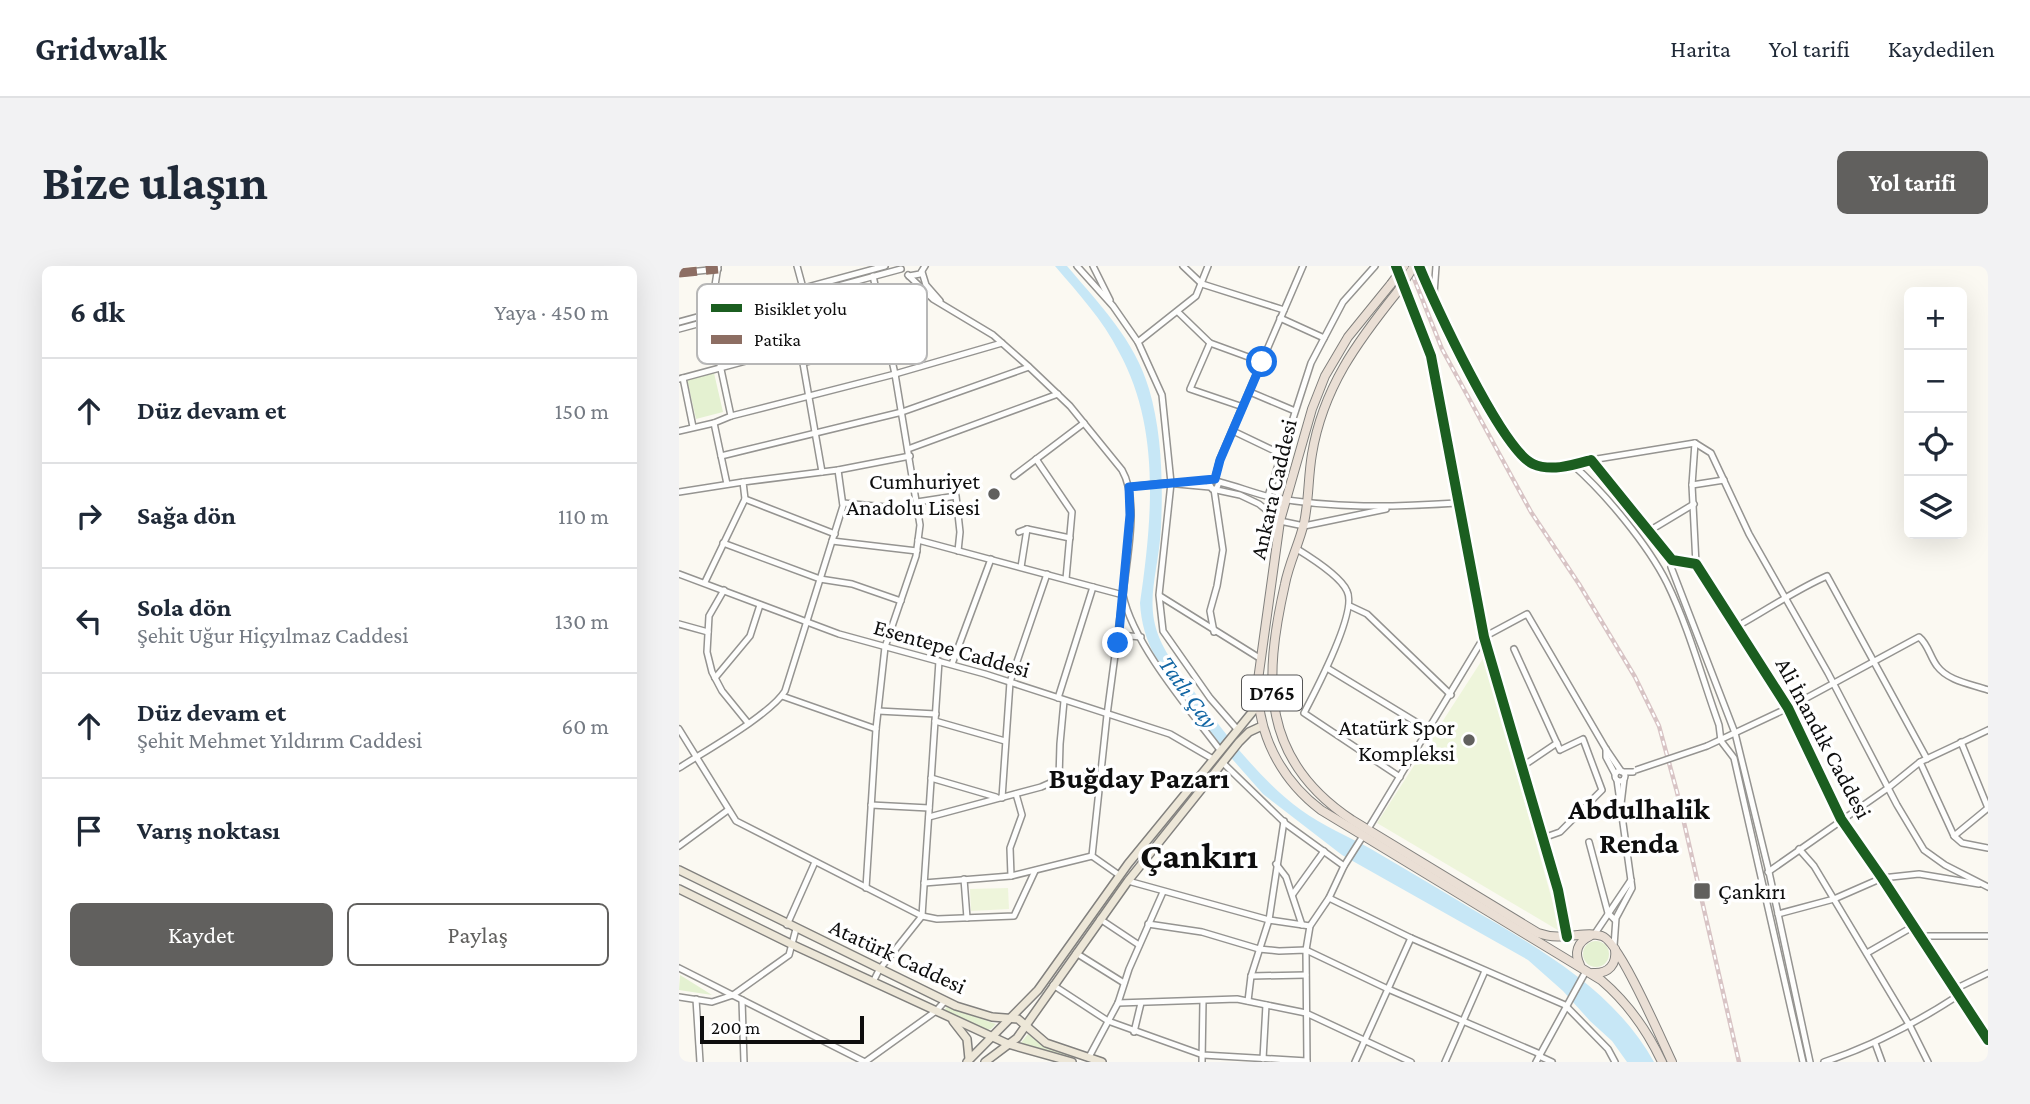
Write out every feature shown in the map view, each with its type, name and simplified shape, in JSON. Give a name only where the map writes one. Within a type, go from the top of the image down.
[{"type":"highway","name":"Ankara Caddesi","points":[[1262,726],[1258,705],[1258,680],[1280,521],[1312,409],[1328,368],[1348,337],[1404,266]]},
{"type":"highway","name":"D765","points":[[1417,266],[1350,355],[1332,386],[1321,419],[1312,456],[1304,526],[1285,582],[1272,661],[1271,689],[1285,745],[1301,775],[1364,835],[1618,995],[1648,1034],[1662,1062]]},
{"type":"highway","name":"D765","points":[[1262,726],[1279,764],[1300,791],[1321,810],[1533,930],[1547,936],[1594,935]]},
{"type":"highway","points":[[1614,946],[1616,955],[1613,965],[1600,973],[1585,972],[1577,960],[1579,946],[1584,939],[1594,935],[1607,938],[1614,946],[1672,1062]]},
{"type":"main road","points":[[968,1061],[1046,980],[1119,876],[1258,705]]},
{"type":"main road","points":[[987,1061],[1009,1045],[1026,1026],[1128,881],[1224,759],[1249,732],[1262,726]]},
{"type":"main road","name":"Atatürk Caddesi","points":[[680,873],[945,1001],[982,1015],[1012,1018],[1046,1043],[1102,1062]]},
{"type":"main road","name":"Atatürk Caddesi","points":[[679,889],[1009,1045],[1072,1062]]},
{"type":"main road","points":[[950,1018],[967,1039],[970,1051],[968,1061]]},
{"type":"street","points":[[797,266],[802,284]]},
{"type":"street","points":[[818,284],[885,266]]},
{"type":"street","points":[[1077,266],[1113,306],[1138,342],[1162,395],[1172,484],[1159,595],[1163,631],[1235,731]]},
{"type":"street","points":[[1093,266],[1113,306]]},
{"type":"street","points":[[1183,266],[1202,284],[1283,310]]},
{"type":"street","points":[[1138,342],[1196,296],[1208,266]]},
{"type":"street","points":[[1214,632],[1210,611],[1223,550],[1214,484],[1220,460],[1303,266]]},
{"type":"street","points":[[1268,496],[1311,363],[1343,302],[1375,266]]},
{"type":"street","points":[[1397,266],[1431,356],[1484,637],[1558,890],[1567,937]]},
{"type":"street","points":[[1417,266],[1493,414],[1524,458],[1538,466],[1552,468],[1695,443],[1711,453],[1749,534],[1924,850],[1945,865],[1987,886]]},
{"type":"street","points":[[1433,298],[1436,266]]},
{"type":"street","points":[[679,273],[718,267]]},
{"type":"street","points":[[846,284],[901,267],[917,284]]},
{"type":"street","points":[[908,275],[916,276],[924,269]]},
{"type":"street","points":[[873,276],[875,284]]},
{"type":"street","points":[[927,286],[956,314]]},
{"type":"street","points":[[927,293],[1002,343],[1058,394],[1122,470],[1129,487],[1130,515],[1119,635],[1107,715],[1092,856]]},
{"type":"street","points":[[1178,312],[1210,343],[1262,362]]},
{"type":"street","points":[[679,322],[697,317]]},
{"type":"street","points":[[1280,318],[1324,338]]},
{"type":"street","points":[[679,329],[697,325]]},
{"type":"street","points":[[679,431],[1002,343]]},
{"type":"street","points":[[1210,343],[1190,389],[1243,407]]},
{"type":"street","points":[[720,364],[731,416]]},
{"type":"street","points":[[693,428],[681,378],[735,364]]},
{"type":"street","points":[[803,364],[822,472]]},
{"type":"street","points":[[866,888],[876,729],[885,647],[917,551],[920,525],[893,364]]},
{"type":"street","points":[[721,456],[902,412],[1029,367]]},
{"type":"street","points":[[1249,392],[1295,411]]},
{"type":"street","points":[[679,499],[681,492],[743,481],[838,470],[909,453],[1058,394]]},
{"type":"street","points":[[714,423],[727,484]]},
{"type":"street","points":[[1014,476],[1084,423]]},
{"type":"street","points":[[1233,431],[1281,454]]},
{"type":"street","points":[[1657,566],[1696,564],[1692,485],[1695,443]]},
{"type":"street","points":[[1036,459],[1070,508],[1072,517],[1066,579]]},
{"type":"street","points":[[1591,460],[1665,551],[1672,564],[1735,733],[1769,872],[1809,1062]]},
{"type":"street","points":[[1573,465],[1628,526],[1657,566],[1685,630],[1719,725],[1721,741],[1734,758],[1803,1062]]},
{"type":"street","points":[[679,768],[748,723],[782,696],[843,503],[838,470]]},
{"type":"street","points":[[705,582],[745,499],[743,481]]},
{"type":"street","points":[[1692,485],[1724,481]]},
{"type":"street","points":[[1129,487],[1214,484],[1308,503],[1389,508],[1457,503]]},
{"type":"street","points":[[1214,484],[1259,504],[1280,521],[1304,526],[1389,508]]},
{"type":"street","points":[[917,502],[956,496],[960,532],[958,551]]},
{"type":"street","points":[[745,499],[835,534]]},
{"type":"street","points":[[843,503],[918,510]]},
{"type":"street","points":[[1649,531],[1694,503]]},
{"type":"street","points":[[1019,532],[1027,529],[1070,538]]},
{"type":"street","points":[[1021,567],[1027,529]]},
{"type":"street","points":[[918,540],[1123,595]]},
{"type":"street","points":[[832,541],[917,551]]},
{"type":"street","points":[[723,543],[820,579],[852,584],[901,601]]},
{"type":"street","points":[[1297,550],[1316,560],[1347,591],[1350,606],[1327,668],[1304,713],[1400,776]]},
{"type":"street","points":[[1657,566],[1657,554],[1665,551]]},
{"type":"street","points":[[951,664],[991,559]]},
{"type":"street","name":"Ali İnandık Caddesi","points":[[1696,564],[1788,708],[1841,819],[1988,1040]]},
{"type":"street","points":[[1000,798],[1010,682],[1047,573]]},
{"type":"street","name":"Esentepe Caddesi","points":[[679,574],[806,623],[951,664],[1170,734],[1213,759]]},
{"type":"street","points":[[1736,627],[1802,587],[1827,576],[1924,760],[1954,836],[1962,843],[1988,848]]},
{"type":"street","points":[[1059,779],[1061,699],[1093,587]]},
{"type":"street","points":[[724,590],[709,616],[707,652],[722,691],[748,723]]},
{"type":"street","points":[[1123,595],[1141,637],[1158,667],[1220,750]]},
{"type":"street","points":[[1159,595],[1214,632],[1261,659]]},
{"type":"street","points":[[715,678],[750,636],[760,605]]},
{"type":"street","points":[[1350,606],[1367,614],[1451,695]]},
{"type":"street","points":[[1053,985],[1108,1021],[1202,1059],[1307,1062],[1306,950],[1310,926],[1484,637],[1527,614],[1605,749],[1613,756],[1621,776],[1620,808],[1632,887],[1615,920],[1614,946]]},
{"type":"street","points":[[679,624],[708,632]]},
{"type":"street","points":[[1119,635],[1141,637]]},
{"type":"street","points":[[1621,776],[1721,741],[1919,638],[1923,640],[1936,665],[1945,675],[1988,690]]},
{"type":"street","points":[[1514,649],[1560,750],[1583,739],[1602,790],[1560,832],[1543,838]]},
{"type":"street","points":[[873,982],[879,970],[922,916],[939,661]]},
{"type":"street","points":[[1327,668],[1429,730]]},
{"type":"street","points":[[782,696],[876,729]]},
{"type":"street","points":[[878,711],[936,718],[1005,741]]},
{"type":"street","points":[[679,729],[736,821],[922,916],[1014,916],[1035,871]]},
{"type":"street","points":[[1762,874],[1769,872],[1924,760],[1988,730]]},
{"type":"street","points":[[1523,766],[1557,743]]},
{"type":"street","points":[[1954,836],[1988,808],[1961,743]]},
{"type":"street","points":[[1224,759],[1284,821],[1344,866]]},
{"type":"street","points":[[929,817],[1016,794],[1059,779],[1101,775]]},
{"type":"street","points":[[932,778],[1000,798]]},
{"type":"street","points":[[1011,876],[1010,848],[1022,815],[1016,794]]},
{"type":"street","points":[[871,805],[929,808]]},
{"type":"street","points":[[679,846],[728,810]]},
{"type":"street","points":[[1248,1001],[1251,976],[1269,920],[1284,821]]},
{"type":"street","points":[[1589,842],[1608,913],[1615,920]]},
{"type":"street","points":[[1799,849],[1814,866],[1867,953],[1910,1026],[1927,1062]]},
{"type":"street","points":[[1293,894],[1324,850]]},
{"type":"street","points":[[1092,856],[1119,876]]},
{"type":"street","points":[[924,883],[1011,876],[1092,856]]},
{"type":"street","points":[[787,925],[815,862]]},
{"type":"street","points":[[1276,864],[1286,877],[1302,925]]},
{"type":"street","points":[[1778,914],[1834,899],[1882,878],[1919,874],[1987,886]]},
{"type":"street","points":[[964,880],[967,918]]},
{"type":"street","points":[[1594,935],[1631,880]]},
{"type":"street","points":[[1128,881],[1269,920],[1310,926]]},
{"type":"street","points":[[1089,1058],[1118,1003],[1139,945],[1163,892]]},
{"type":"street","points":[[1329,898],[1485,971],[1567,1003],[1608,1049],[1615,1062]]},
{"type":"street","points":[[1100,919],[1139,945]]},
{"type":"street","points":[[1148,924],[1202,932],[1259,950],[1306,950],[1552,1062]]},
{"type":"street","points":[[1867,953],[1914,926]]},
{"type":"street","points":[[679,997],[712,1002],[733,995],[789,955],[796,929]]},
{"type":"street","points":[[1921,939],[1928,936],[1988,936]]},
{"type":"street","points":[[1355,1062],[1411,938]]},
{"type":"street","points":[[1076,953],[1124,983]]},
{"type":"street","points":[[679,968],[865,1062],[936,1011],[945,1001]]},
{"type":"street","points":[[1445,1062],[1485,971]]},
{"type":"street","points":[[1538,1057],[1585,972]]},
{"type":"street","points":[[1824,1062],[1837,1060],[1910,1026],[1988,973]]},
{"type":"street","points":[[1251,976],[1306,975]]},
{"type":"street","points":[[696,999],[700,1062]]},
{"type":"street","points":[[743,1000],[744,1062]]},
{"type":"street","points":[[1202,1059],[1203,1000]]},
{"type":"street","points":[[1118,1003],[1248,1001],[1306,1013],[1410,1062]]},
{"type":"street","points":[[1134,1032],[1141,1003]]},
{"type":"street","points":[[1260,1060],[1266,1005]]},
{"type":"street","points":[[1875,1043],[1882,1062]]},
{"type":"green space","points":[[714,373],[723,412],[696,419],[687,379]]},
{"type":"green space","name":"Atatürk Spor Kompleksi","points":[[1484,657],[1561,932],[1377,823]]},
{"type":"green space","points":[[1008,888],[1009,909],[971,911],[970,889]]},
{"type":"green space","points":[[1596,941],[1605,945],[1609,954],[1605,963],[1596,967],[1587,963],[1583,954],[1587,945]]},
{"type":"green space","points":[[680,975],[712,995],[679,990]]},
{"type":"green space","points":[[946,1007],[996,1024],[987,1030],[945,1010]]},
{"type":"green space","points":[[1028,1034],[1045,1048],[1085,1060],[1020,1044]]},
{"type":"water","name":"Tatlı Çay","points":[[1055,266],[1067,266],[1125,339],[1143,371],[1157,423],[1161,458],[1161,527],[1153,598],[1156,630],[1175,665],[1218,723],[1266,779],[1301,810],[1498,924],[1574,974],[1619,1014],[1654,1062],[1627,1062],[1612,1041],[1528,960],[1342,855],[1263,794],[1219,744],[1155,656],[1143,624],[1140,603],[1148,539],[1150,475],[1142,412],[1132,381],[1105,329]]},
{"type":"railway","points":[[1409,266],[1442,349],[1531,512],[1579,584],[1635,677],[1659,726],[1677,792],[1739,1062]]},
{"type":"marked path","points":[[679,273],[718,269]]},
{"type":"cycle path","points":[[1396,266],[1431,356],[1484,637],[1558,890],[1567,937]]},
{"type":"cycle path","points":[[1419,266],[1470,374],[1504,432],[1520,453],[1533,464],[1547,467],[1562,467],[1591,460],[1672,560],[1696,564],[1788,708],[1841,819],[1988,1040]]},
{"type":"place","name":"Cumhuriyet Anadolu Lisesi","points":[[994,494]]},
{"type":"place","name":"Atatürk Spor Kompleksi","points":[[1469,740]]},
{"type":"place","name":"Çankırı","points":[[1702,891]]},
{"type":"district","name":"Buğday Pazarı","points":[[1139,777]]},
{"type":"district","name":"Abdulhalik Renda","points":[[1639,825]]},
{"type":"district","name":"Çankırı","points":[[1199,855]]},
{"type":"route","points":[[1118,643],[1130,515],[1129,487],[1215,479],[1220,460],[1262,362]]}]
